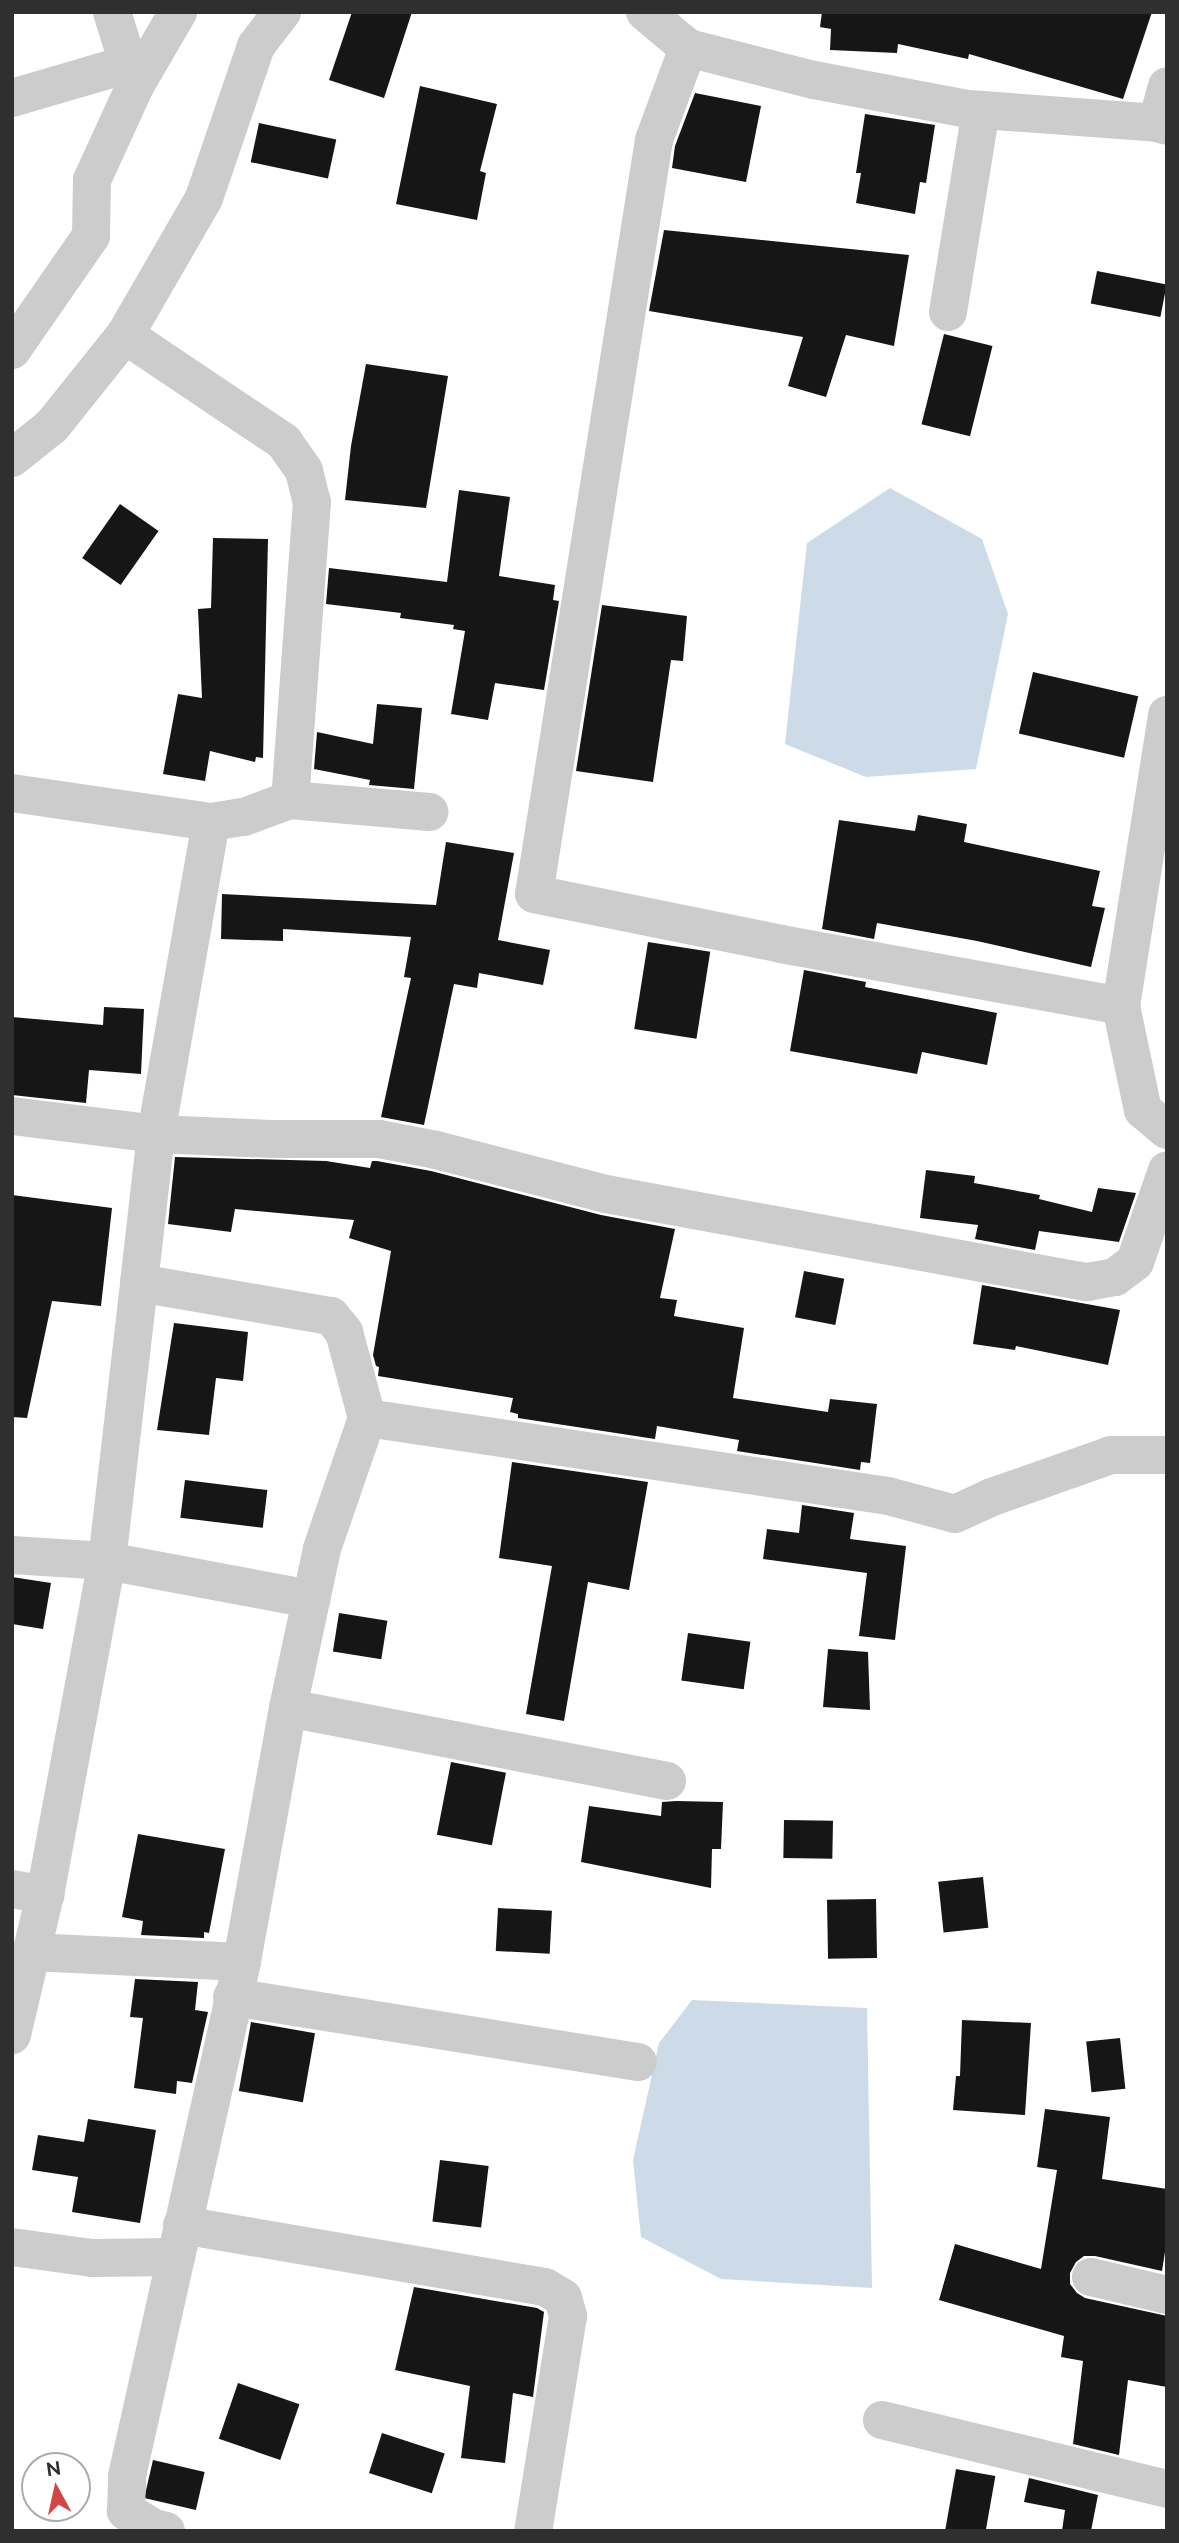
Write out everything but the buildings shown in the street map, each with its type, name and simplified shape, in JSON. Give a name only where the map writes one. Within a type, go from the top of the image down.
[{"type":"street","points":[[112,12],[131,75]]},
{"type":"street","points":[[12,350],[91,236],[92,180],[131,75],[178,12]]},
{"type":"street","points":[[12,458],[52,426],[125,335],[204,198],[256,46],[282,12]]},
{"type":"street","points":[[645,12],[688,48],[814,80],[981,110],[1162,124],[1167,86]]},
{"type":"street","points":[[688,48],[654,140],[534,894],[781,944],[1121,1006]]},
{"type":"street","points":[[12,98],[131,75]]},
{"type":"street","points":[[948,312],[981,110]]},
{"type":"street","points":[[125,335],[284,442],[304,471],[312,502],[290,800]]},
{"type":"street","points":[[1167,715],[1121,1006],[1143,1110],[1167,1130]]},
{"type":"street","points":[[12,793],[211,822],[244,817],[290,800],[429,812]]},
{"type":"street","points":[[12,2035],[31,1952],[28,1892],[107,1561],[156,1134],[211,822]]},
{"type":"street","points":[[12,1116],[156,1134],[379,1139],[436,1150],[606,1194],[1087,1282],[1115,1277],[1135,1262],[1167,1170]]},
{"type":"street","points":[[139,1283],[331,1316],[344,1332],[367,1418],[322,1549],[288,1708],[237,1979],[127,2476],[126,2511],[154,2528],[166,2531]]},
{"type":"street","points":[[367,1418],[888,1496],[955,1514],[992,1497],[1111,1455],[1167,1455]]},
{"type":"street","points":[[12,1555],[107,1561],[311,1599]]},
{"type":"street","points":[[288,1708],[667,1781]]},
{"type":"street","points":[[31,1952],[237,1979],[638,2063]]},
{"type":"street","points":[[12,2247],[92,2258],[179,2241],[545,2287],[564,2298],[568,2316],[533,2531]]},
{"type":"street","points":[[1091,2277],[1167,2295]]},
{"type":"street","points":[[882,2420],[1167,2488]]},
{"type":"water","points":[[890,488],[982,539],[1008,614],[976,769],[866,777],[785,744],[807,543]]},
{"type":"water","points":[[692,2000],[867,2008],[872,2288],[721,2279],[641,2237],[633,2160],[659,2043]]}]
